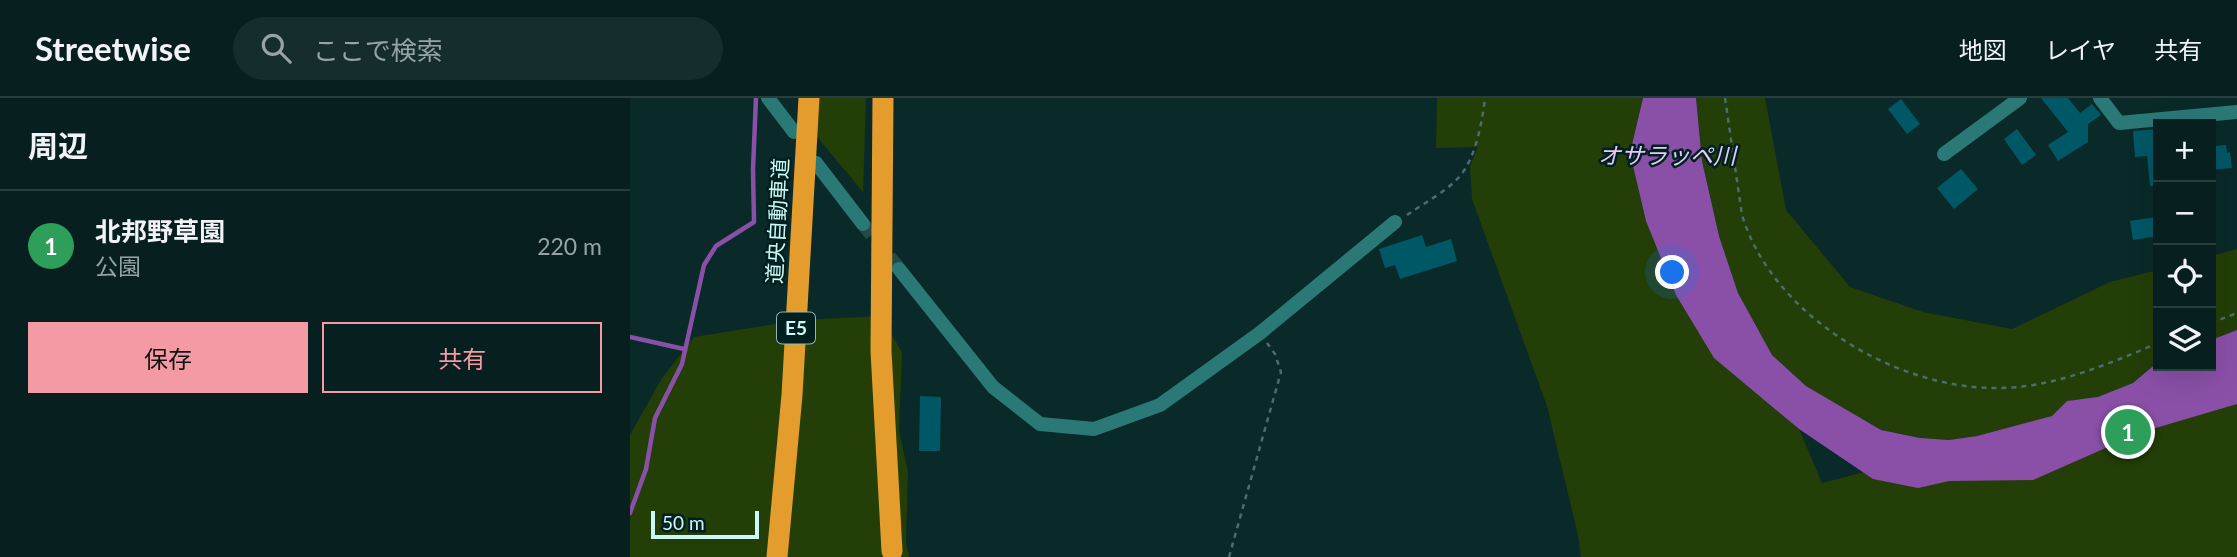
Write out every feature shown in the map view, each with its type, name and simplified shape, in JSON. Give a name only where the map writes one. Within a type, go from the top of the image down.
[{"type":"highway","name":"道央自動車道","points":[[777,557],[792,395],[809,98]]},
{"type":"highway","points":[[883,98],[881,351],[892,551]]},
{"type":"street","points":[[768,98],[794,132]]},
{"type":"street","points":[[2100,98],[2119,123],[2237,111]]},
{"type":"street","points":[[1944,154],[2013,100]]},
{"type":"street","points":[[816,163],[863,223]]},
{"type":"street","points":[[899,269],[993,387],[1041,424],[1094,429],[1160,405],[1260,333],[1395,222]]},
{"type":"path","points":[[1395,222],[1449,186],[1464,171],[1483,116],[1485,98]]},
{"type":"path","points":[[1725,98],[1747,233],[1782,285],[1824,325],[1853,347],[1913,375],[1948,383],[1995,388],[2029,385],[2099,368],[2153,345]]},
{"type":"path","points":[[2216,321],[2237,313]]},
{"type":"path","points":[[1228,557],[1281,372],[1275,354],[1260,333]]},
{"type":"green space","points":[[819,98],[866,98],[863,192],[817,137]]},
{"type":"green space","points":[[1437,98],[1643,98],[1630,153],[1715,358],[1799,429],[1822,483],[2237,375],[2237,557],[1581,557],[1547,406],[1472,199],[1470,166],[1478,147],[1436,148]]},
{"type":"green space","points":[[1696,98],[1765,98],[1786,210],[1850,287],[1923,312],[2012,329],[2110,282],[2153,271],[2153,366],[2133,383],[2098,398],[2067,401],[2053,416],[1977,436],[1949,440],[1920,438],[1881,430],[1806,386],[1772,355],[1738,293],[1719,236],[1702,161]]},
{"type":"green space","points":[[2237,249],[2237,330],[2216,338],[2216,308],[2216,255]]},
{"type":"green space","points":[[882,316],[902,353],[899,430],[908,472],[906,543],[909,557],[630,557],[630,435],[662,378],[694,337],[799,320]]},
{"type":"water","name":"オサラッペ川","points":[[1643,98],[1696,98],[1702,161],[1719,236],[1738,293],[1772,355],[1806,386],[1881,430],[1920,438],[1949,440],[1977,436],[2052,416],[2067,401],[2098,397],[2133,383],[2153,366],[2153,371],[2216,371],[2216,338],[2237,330],[2237,404],[2142,432],[2033,480],[1949,481],[1918,488],[1873,479],[1799,429],[1714,358],[1676,295],[1646,221],[1630,153]]},
{"type":"building","points":[[2041,98],[2068,98],[2080,113],[2092,104],[2101,115],[2088,124],[2088,142],[2058,161],[2048,145],[2068,132]]},
{"type":"building","points":[[1901,99],[1920,124],[1907,134],[1888,109]]},
{"type":"building","points":[[2017,129],[2036,155],[2022,165],[2004,139]]},
{"type":"building","points":[[2153,129],[2153,186],[2150,186],[2147,156],[2135,157],[2133,131]]},
{"type":"building","points":[[2226,145],[2227,153],[2230,152],[2232,168],[2216,170],[2216,146]]},
{"type":"building","points":[[1961,169],[1978,189],[1954,209],[1937,188]]},
{"type":"building","points":[[2153,217],[2153,237],[2133,240],[2130,221]]},
{"type":"building","points":[[1422,235],[1426,247],[1451,239],[1457,261],[1400,279],[1395,265],[1385,268],[1379,249]]},
{"type":"building","points":[[920,396],[941,397],[940,451],[919,451]]},
{"type":"waterway","points":[[630,513],[646,469],[655,418],[682,364],[704,265],[716,246],[754,222],[756,98]]},
{"type":"waterway","points":[[630,337],[684,349]]},
{"type":"tunnel","points":[[863,224],[899,269]]},
{"type":"place","name":"北邦野草園","points":[[2128,432]]}]
